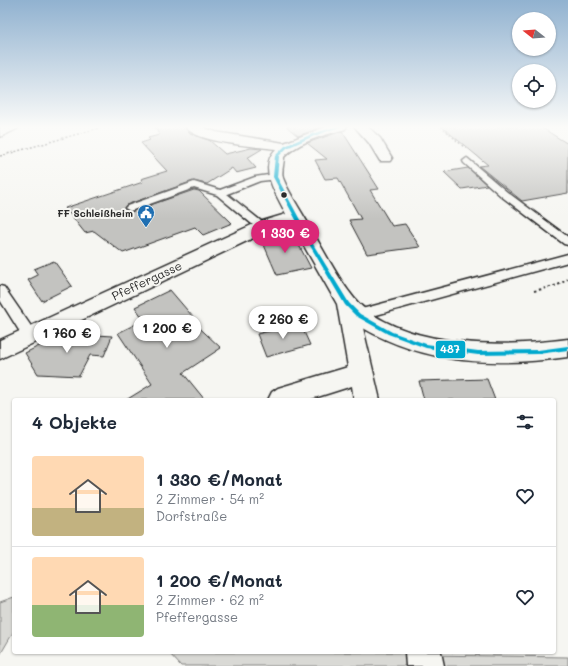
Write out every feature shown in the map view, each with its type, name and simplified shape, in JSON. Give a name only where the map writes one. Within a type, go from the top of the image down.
[{"type":"street","points":[[277,157],[275,177],[296,216],[352,310],[361,373],[367,398]]},
{"type":"street","name":"Pfeffergasse","points":[[0,350],[262,227],[296,216]]},
{"type":"street","points":[[352,310],[390,333],[426,346],[478,353],[538,352],[568,348]]},
{"type":"street","points":[[284,398],[361,373]]},
{"type":"street","points":[[422,654],[424,666]]},
{"type":"lane","points":[[467,161],[504,194],[568,242]]},
{"type":"lane","points":[[220,193],[258,180],[275,177]]},
{"type":"lane","points":[[130,208],[194,186],[220,193],[262,227]]},
{"type":"lane","points":[[352,310],[568,258]]},
{"type":"lane","points":[[0,290],[30,336]]},
{"type":"path","points":[[534,290],[558,285],[568,279]]},
{"type":"shaded area","points":[[12,598],[12,634],[0,655],[0,602]]},
{"type":"shaded area","points":[[170,654],[425,654],[568,657],[568,666],[181,666]]},
{"type":"building","points":[[154,157],[249,157],[247,158],[256,168],[236,173],[232,168],[207,184],[193,181],[126,205],[124,208],[130,212],[194,190],[199,191],[232,223],[203,235],[195,227],[123,253],[94,231],[85,233],[65,208],[143,182],[141,179],[167,171]]},
{"type":"building","points":[[325,157],[359,157],[379,189],[370,190],[392,226],[405,224],[420,247],[367,254],[349,220],[361,219],[338,178],[325,179],[315,160],[327,159]]},
{"type":"building","points":[[478,157],[568,157],[568,193],[522,201],[479,166],[488,165]]},
{"type":"building","points":[[468,168],[487,185],[462,189],[444,172]]},
{"type":"building","points":[[292,232],[311,268],[277,275],[261,238]]},
{"type":"building","points":[[54,261],[72,286],[42,301],[28,280],[38,275],[34,269]]},
{"type":"building","points":[[170,290],[193,317],[190,319],[221,348],[183,373],[203,398],[129,398],[152,384],[118,333],[144,320],[135,307]]},
{"type":"building","points":[[300,323],[310,345],[266,357],[257,334]]},
{"type":"building","points":[[65,333],[112,336],[104,356],[90,355],[79,376],[38,374],[25,353]]},
{"type":"building","points":[[487,379],[494,398],[423,398],[419,381]]},
{"type":"transit line","name":"487","points":[[277,157],[275,177],[311,244],[347,304],[358,315],[390,333],[426,346],[478,353],[538,352],[568,348]]},
{"type":"place","name":"FF Schleißheim","points":[[146,228]]}]
